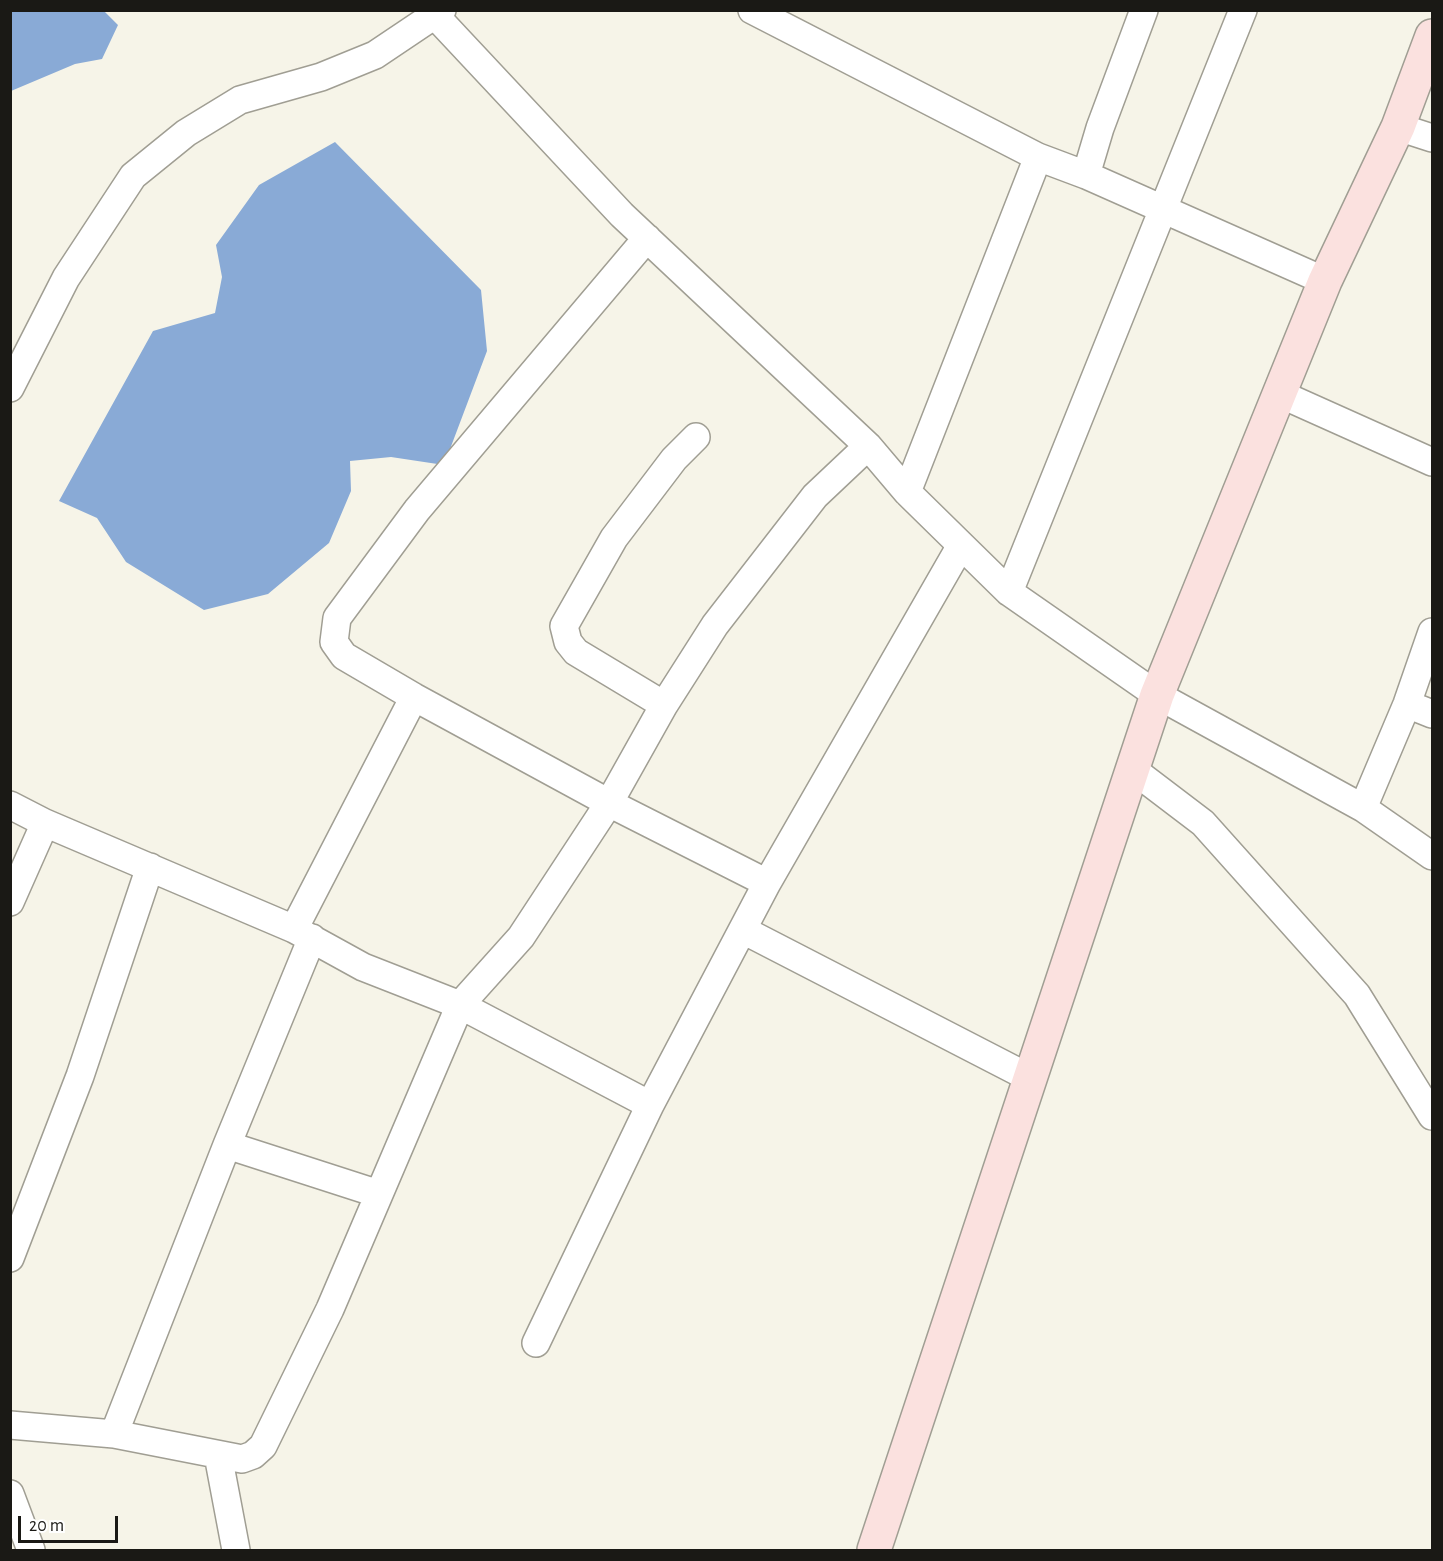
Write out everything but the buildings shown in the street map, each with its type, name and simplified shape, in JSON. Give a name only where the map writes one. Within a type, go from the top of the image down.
[{"type":"street","points":[[752,10],[1038,157],[1086,175],[1325,281]]},
{"type":"street","points":[[1086,175],[1100,128],[1144,10]]},
{"type":"street","points":[[1009,592],[1165,210],[1243,10]]},
{"type":"street","points":[[10,388],[66,278],[133,176],[186,133],[240,100],[321,76],[375,55],[436,12],[647,238],[868,446],[907,492],[1009,592],[1157,695],[1363,808],[1432,856]]},
{"type":"street","points":[[874,1551],[1157,695],[1278,393],[1325,281],[1398,127],[1432,36]]},
{"type":"street","points":[[1398,127],[1432,138]]},
{"type":"street","points":[[907,492],[1038,157]]},
{"type":"street","points":[[647,238],[417,510],[337,618],[334,642],[344,656],[414,697],[609,803],[767,883]]},
{"type":"street","points":[[1278,393],[1432,462]]},
{"type":"street","points":[[664,705],[576,652],[568,642],[564,626],[614,538],[674,459],[696,437]]},
{"type":"street","points":[[10,1425],[114,1434],[242,1459],[253,1455],[263,1446],[330,1310],[460,1005],[521,937],[609,803],[664,705],[715,625],[815,496],[868,446]]},
{"type":"street","points":[[536,1343],[650,1106],[767,883],[960,546]]},
{"type":"street","points":[[1363,808],[1407,704],[1432,632]]},
{"type":"street","points":[[114,1434],[227,1144],[303,934],[414,697]]},
{"type":"street","points":[[1407,704],[1432,714]]},
{"type":"street","points":[[1132,769],[1203,823],[1357,995],[1432,1116]]},
{"type":"street","points":[[10,805],[45,823],[303,934],[363,967],[460,1005],[650,1106]]},
{"type":"street","points":[[10,902],[45,823]]},
{"type":"street","points":[[10,1258],[80,1076],[150,867]]},
{"type":"street","points":[[743,930],[1030,1078]]},
{"type":"street","points":[[227,1144],[379,1194]]},
{"type":"street","points":[[218,1455],[236,1551]]},
{"type":"street","points":[[10,1494],[29,1550]]},
{"type":"water","points":[[11,10],[104,11],[118,25],[102,59],[75,64],[11,91]]},
{"type":"water","points":[[335,142],[481,290],[487,351],[444,465],[391,457],[350,461],[351,491],[329,543],[268,594],[204,610],[126,562],[97,518],[59,501],[153,331],[215,313],[222,277],[216,245],[259,185]]}]
